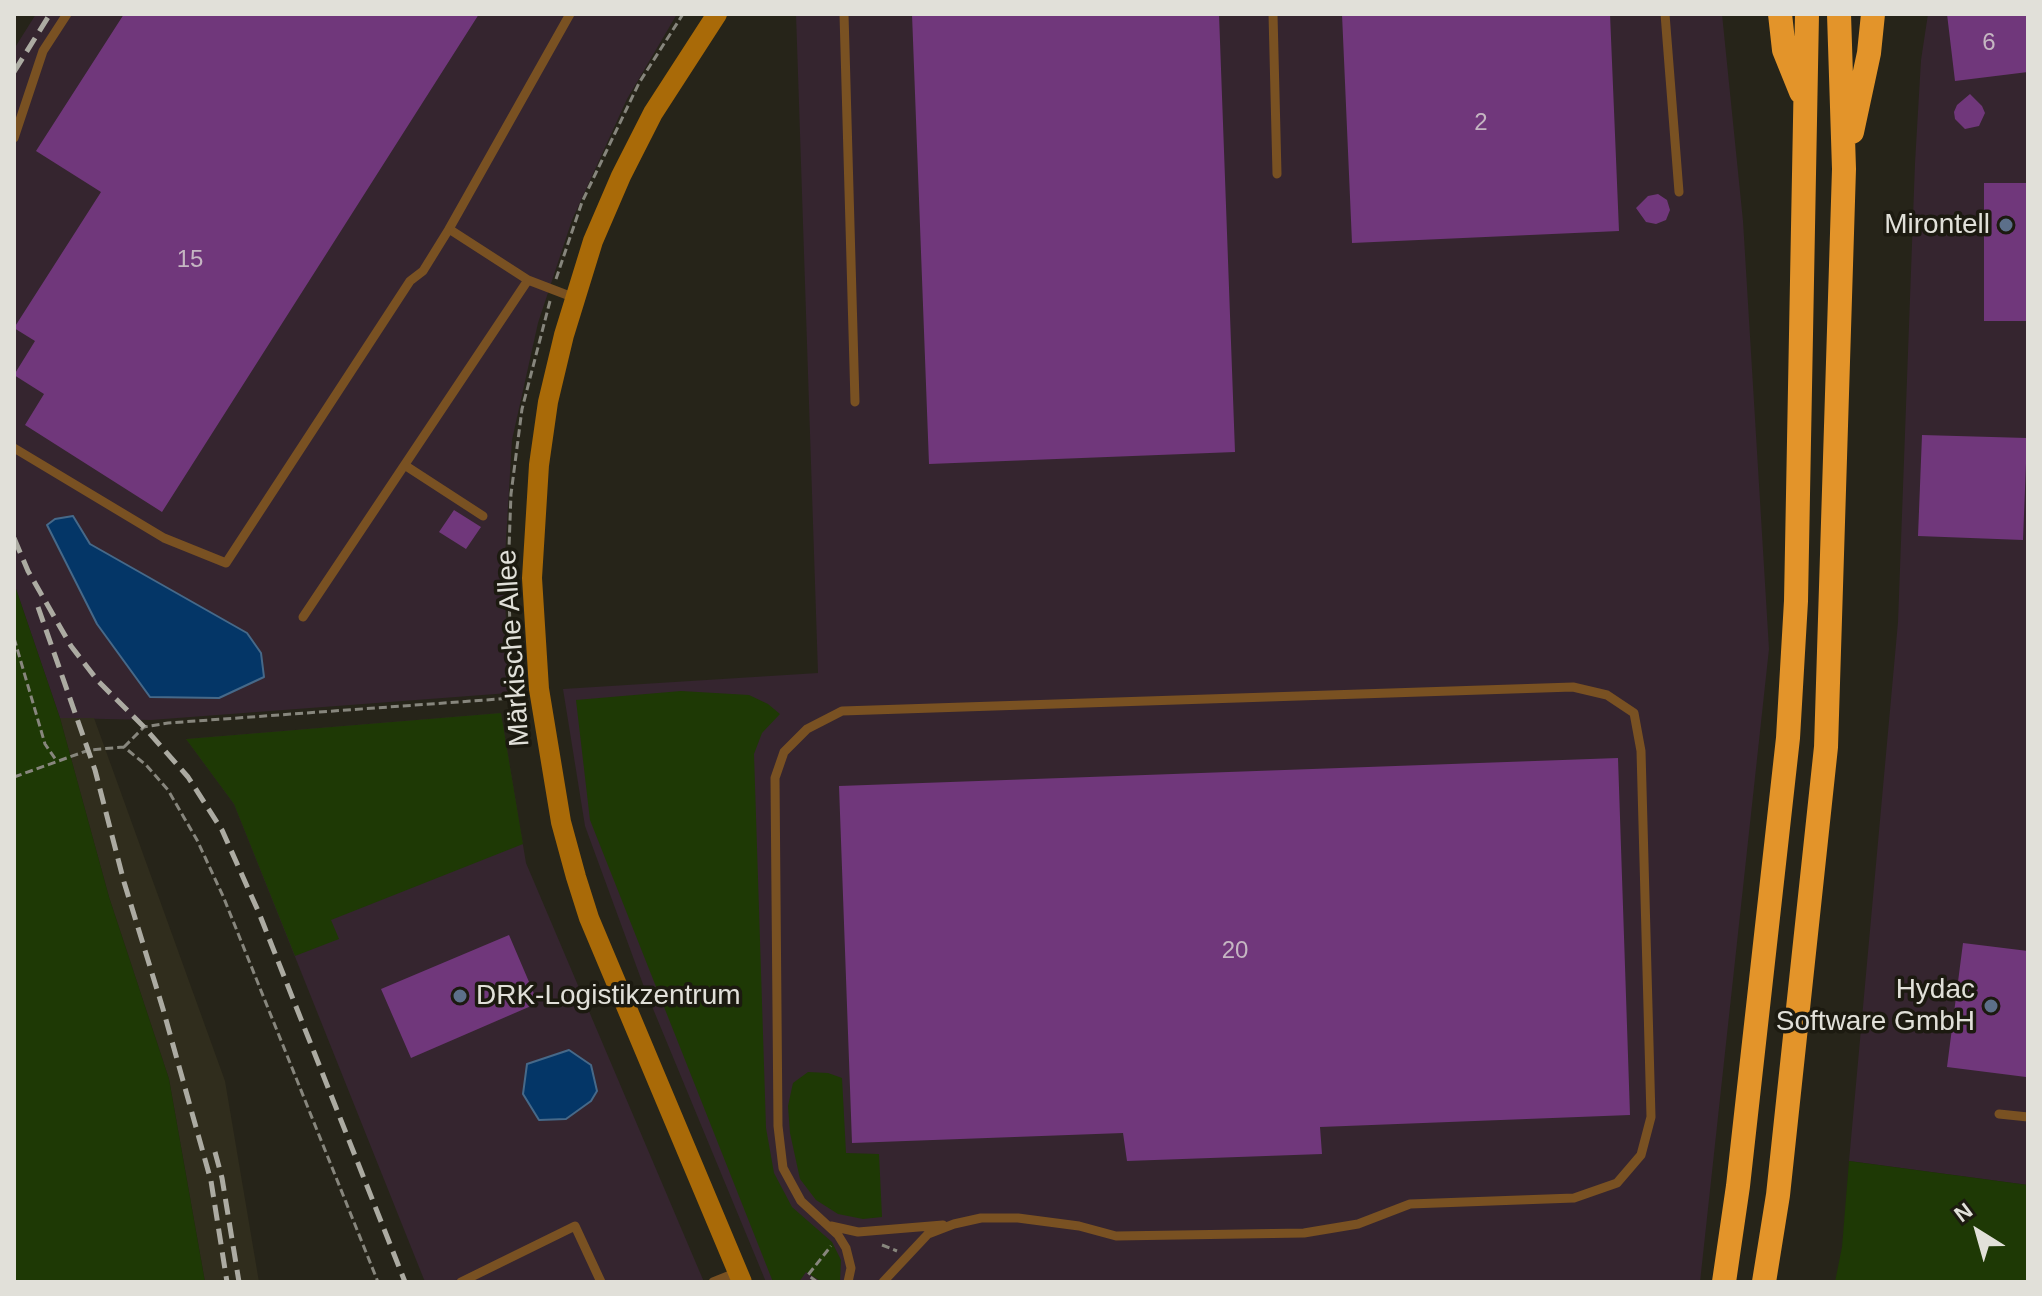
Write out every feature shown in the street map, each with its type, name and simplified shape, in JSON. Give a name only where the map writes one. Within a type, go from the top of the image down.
[{"type":"highway","points":[[1780,14],[1784,50],[1804,100]]},
{"type":"highway","points":[[1724,1282],[1738,1186],[1788,738],[1796,601],[1807,14]]},
{"type":"highway","points":[[1764,1282],[1778,1195],[1826,747],[1844,169],[1839,14]]},
{"type":"highway","points":[[1844,169],[1869,53],[1873,14]]},
{"type":"street","name":"Märkische Allee","points":[[717,14],[653,113],[593,241],[548,402],[539,465],[532,578],[539,689],[551,769],[561,822],[589,918],[740,1277]]},
{"type":"lane","points":[[14,138],[43,51],[67,14]]},
{"type":"lane","points":[[14,448],[164,538],[226,563],[410,281],[423,271],[570,14]]},
{"type":"lane","points":[[844,14],[855,402]]},
{"type":"lane","points":[[1273,14],[1277,174]]},
{"type":"lane","points":[[1665,14],[1679,192]]},
{"type":"lane","points":[[449,229],[528,280],[575,298]]},
{"type":"lane","points":[[303,617],[528,280]]},
{"type":"lane","points":[[406,466],[483,516]]},
{"type":"lane","points":[[828,1225],[858,1232],[954,1224],[981,1218],[1018,1218],[1079,1226],[1116,1236],[1304,1233],[1358,1224],[1410,1204],[1574,1198],[1617,1183],[1641,1155],[1651,1117],[1641,751],[1634,713],[1607,695],[1573,687],[842,711],[807,729],[784,752],[775,778],[778,1126],[787,1178],[801,1201],[828,1225],[846,1248],[851,1268],[848,1282]]},
{"type":"lane","points":[[1999,1114],[2028,1117]]},
{"type":"lane","points":[[883,1282],[928,1234],[954,1224]]},
{"type":"lane","points":[[461,1282],[575,1226],[601,1282]]},
{"type":"lane","points":[[713,1282],[740,1277]]},
{"type":"path","points":[[14,638],[45,744],[56,760]]},
{"type":"path","points":[[14,777],[89,750],[124,747],[144,727],[168,723],[513,698]]},
{"type":"path","points":[[124,747],[146,765],[168,790],[197,840],[223,896],[378,1282]]},
{"type":"shaded area","points":[[36,14],[677,14],[627,99],[572,220],[538,323],[512,440],[504,573],[509,693],[151,720],[60,718],[14,583],[14,49]]},
{"type":"shaded area","points":[[796,14],[1722,14],[1743,221],[1769,649],[1700,1282],[766,1282],[644,987],[585,826],[563,689],[818,673]]},
{"type":"shaded area","points":[[1928,14],[2028,14],[2028,1185],[1849,1161],[1898,622],[1915,163],[1921,60]]},
{"type":"shaded area","points":[[501,713],[526,863],[704,1282],[425,1282],[234,804],[186,739]]},
{"type":"shaded area","points":[[60,718],[94,718],[225,1081],[259,1282],[205,1282],[169,1079],[109,897]]},
{"type":"green space","points":[[14,583],[60,718],[109,897],[169,1079],[205,1282],[14,1282]]},
{"type":"green space","points":[[681,691],[749,695],[780,714],[762,733],[754,754],[766,1128],[774,1173],[792,1207],[832,1242],[841,1260],[840,1282],[822,1282],[806,1272],[799,1282],[773,1282],[590,820],[576,700]]},
{"type":"green space","points":[[501,713],[523,844],[331,920],[339,939],[295,956],[234,804],[186,739]]},
{"type":"green space","points":[[808,1072],[828,1073],[842,1078],[846,1153],[879,1154],[882,1217],[863,1219],[838,1214],[816,1200],[800,1179],[790,1133],[788,1106],[793,1083]]},
{"type":"green space","points":[[1849,1161],[2028,1185],[2028,1282],[1835,1282],[1842,1247]]},
{"type":"water","points":[[73,516],[90,544],[247,633],[261,653],[264,677],[219,698],[150,697],[97,624],[47,525],[55,519]]},
{"type":"water","points":[[569,1050],[591,1065],[597,1091],[591,1101],[566,1119],[539,1120],[523,1094],[527,1064]]},
{"type":"building","points":[[124,14],[479,14],[162,512],[25,425],[44,394],[14,375],[35,341],[14,328],[101,192],[36,151]]},
{"type":"building","points":[[912,14],[1219,14],[1235,452],[929,464]]},
{"type":"building","points":[[1342,14],[1610,14],[1619,231],[1352,243]]},
{"type":"building","points":[[1947,14],[2028,14],[2028,72],[1955,81]]},
{"type":"building","points":[[1970,94],[1985,113],[1979,126],[1965,129],[1955,119],[1954,112],[1957,105]]},
{"type":"building","name":"Mirontell","points":[[1984,183],[2028,183],[2028,321],[1984,321]]},
{"type":"building","points":[[1658,194],[1667,200],[1670,210],[1666,220],[1656,224],[1646,222],[1636,208],[1648,196]]},
{"type":"building","points":[[1922,435],[2027,438],[2023,540],[1918,536]]},
{"type":"building","points":[[454,510],[481,527],[466,549],[439,532]]},
{"type":"building","points":[[1618,758],[1630,1115],[1320,1127],[1322,1154],[1127,1161],[1123,1133],[852,1143],[839,786]]},
{"type":"building","name":"DRK-Logistikzentrum","points":[[509,935],[538,1003],[411,1058],[381,989]]},
{"type":"building","name":"Hydac Software GmbH","points":[[1963,943],[2028,951],[2026,1077],[1947,1067]]},
{"type":"railway","points":[[14,72],[50,14]]},
{"type":"railway","points":[[14,538],[28,571],[71,646],[98,681],[188,777],[222,830],[259,913],[405,1282]]},
{"type":"railway","points":[[38,607],[95,770],[124,882],[163,1009],[211,1181],[227,1282]]},
{"type":"railway","points":[[215,1152],[239,1282]]},
{"type":"place","name":"Mirontell","points":[[2006,225]]},
{"type":"place","name":"DRK-Logistikzentrum","points":[[460,996]]},
{"type":"place","name":"Hydac Software GmbH","points":[[1991,1006]]}]
